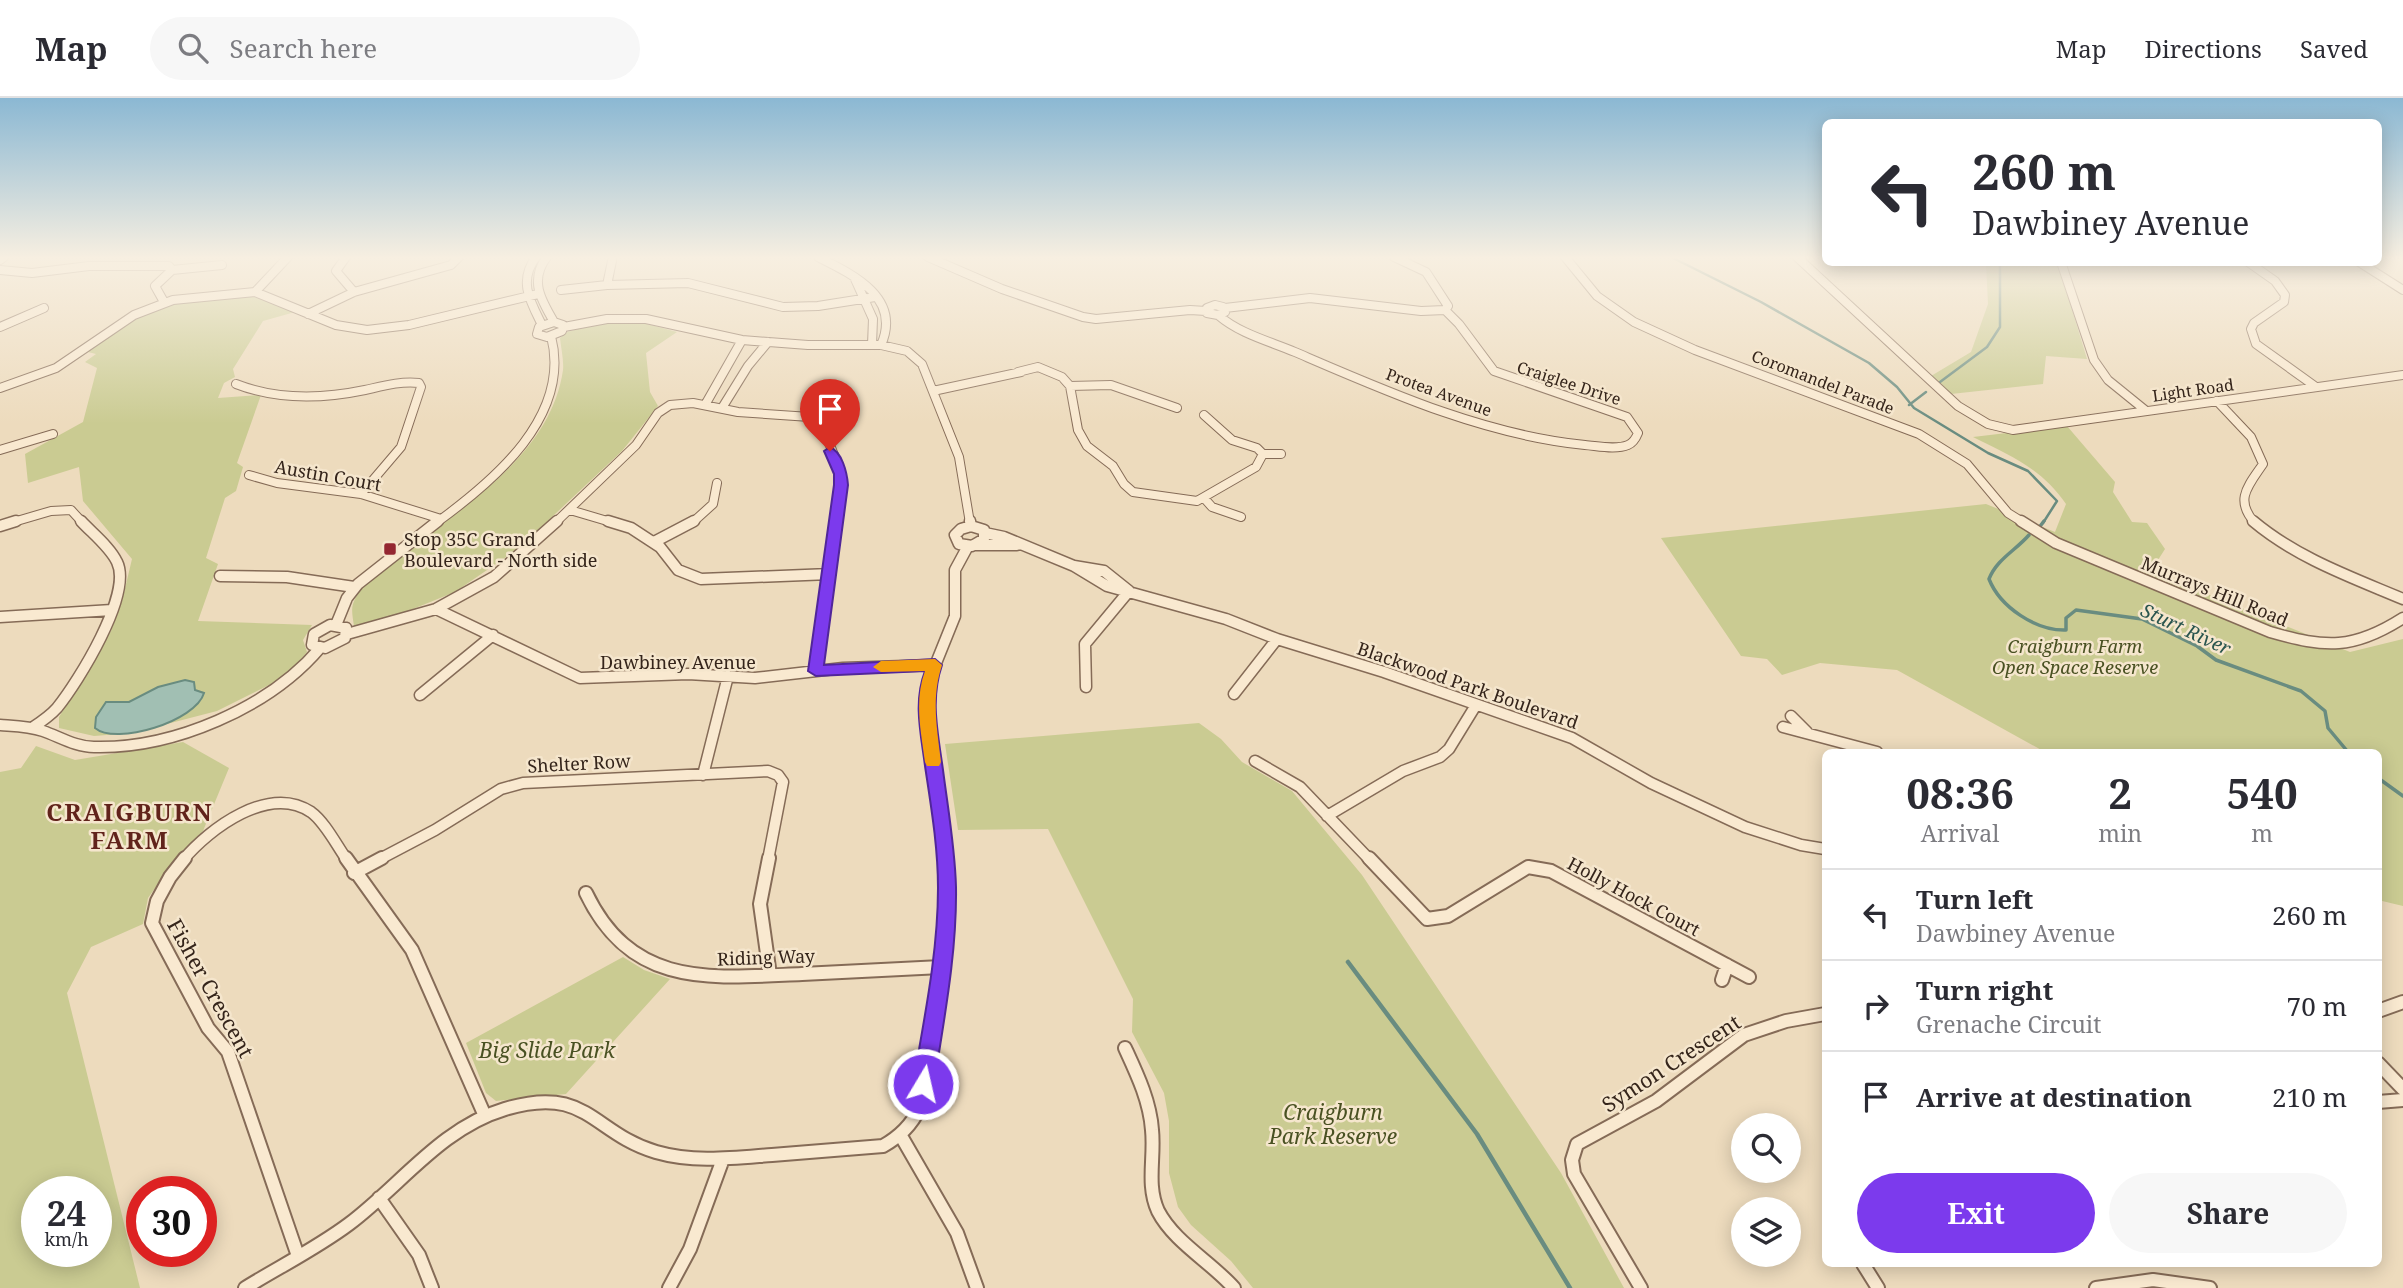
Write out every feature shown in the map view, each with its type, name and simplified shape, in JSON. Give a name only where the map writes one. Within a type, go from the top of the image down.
[{"type":"street","points":[[0,327],[34,313]]},
{"type":"street","points":[[0,388],[56,368],[140,313]]},
{"type":"street","points":[[304,313],[350,329],[388,329],[460,313]]},
{"type":"street","points":[[536,313],[542,325]]},
{"type":"street","points":[[549,313],[554,322],[564,327],[607,319],[646,319],[743,340],[877,345],[896,347],[917,357],[959,457],[971,526]]},
{"type":"street","points":[[871,313],[875,319],[877,345]]},
{"type":"street","points":[[877,345],[888,322],[883,313]]},
{"type":"street","points":[[1071,313],[1096,319],[1164,313]]},
{"type":"street","points":[[1211,313],[1218,315],[1224,313]]},
{"type":"street","name":"Craiglee Drive","points":[[1448,313],[1458,320],[1486,364],[1494,371],[1627,417]]},
{"type":"street","name":"Coromandel Parade","points":[[1620,313],[1653,332],[1880,418],[1941,445],[1967,464],[2008,513],[2027,527]]},
{"type":"street","name":"Light Road","points":[[1857,313],[1958,406],[1988,424],[2013,430],[2403,375]]},
{"type":"street","points":[[2079,313],[2094,360],[2108,380],[2145,411]]},
{"type":"street","points":[[2269,313],[2254,323],[2251,330],[2256,344],[2316,387]]},
{"type":"street","name":"Protea Avenue","points":[[1218,315],[1236,327],[1338,370],[1483,425],[1572,443],[1607,447],[1630,444],[1636,439],[1638,433],[1627,417]]},
{"type":"street","points":[[554,322],[542,325],[537,334],[551,336],[562,331],[564,327]]},
{"type":"street","points":[[336,625],[354,587],[498,474],[530,436],[556,379],[558,368],[551,336]]},
{"type":"street","points":[[705,405],[743,340]]},
{"type":"street","points":[[722,408],[748,366],[768,342]]},
{"type":"street","points":[[933,391],[1018,372],[1053,372],[1070,386],[1078,430],[1087,446],[1113,466],[1124,484],[1133,492],[1190,501],[1204,498],[1256,467],[1263,454]]},
{"type":"street","points":[[236,384],[253,390],[300,396],[349,392],[405,382],[419,383],[421,387],[401,447],[361,494]]},
{"type":"street","points":[[1070,386],[1094,383],[1111,386],[1177,408]]},
{"type":"street","points":[[810,417],[836,394]]},
{"type":"street","points":[[2217,401],[2252,437],[2260,451],[2263,464],[2244,500],[2244,509],[2261,530],[2283,544],[2403,599]]},
{"type":"street","points":[[0,724],[32,728],[67,743],[94,747],[134,744],[219,718],[258,699],[305,668],[320,648],[336,644],[347,634],[436,609],[494,577],[570,510],[636,445],[662,410],[685,402],[810,417],[820,429],[841,474],[816,671]]},
{"type":"street","points":[[1204,415],[1232,440],[1257,448],[1263,454],[1281,454]]},
{"type":"street","points":[[0,450],[53,434]]},
{"type":"street","name":"Austin Court","points":[[249,475],[277,483],[361,494],[441,519]]},
{"type":"street","points":[[654,542],[690,525],[713,504],[717,483]]},
{"type":"street","points":[[1204,498],[1212,507],[1241,517]]},
{"type":"street","points":[[0,526],[51,510],[71,510],[117,562],[120,569],[121,578],[107,628],[56,710],[32,728]]},
{"type":"street","points":[[570,510],[631,528],[654,542],[678,570],[701,579],[830,574]]},
{"type":"street","points":[[971,526],[978,527],[985,533],[984,540],[972,545],[959,544],[955,535],[961,529],[971,526]]},
{"type":"street","name":"Murrays Hill Road","points":[[2027,527],[2053,542],[2270,632],[2301,642],[2342,646],[2363,642],[2403,618]]},
{"type":"street","name":"Blackwood Park Boulevard","points":[[985,533],[1004,537],[1074,566],[1096,582],[1114,590],[1129,591],[1226,619],[1277,639],[1384,672],[1572,738],[1651,783],[1745,827],[1801,845],[1822,848]]},
{"type":"street","points":[[245,1288],[349,1224],[436,1145],[485,1116],[520,1105],[560,1102],[579,1107],[631,1140],[656,1152],[705,1160],[883,1146],[901,1136],[913,1124],[919,1109],[942,967],[947,888],[943,834],[926,708],[928,683],[955,616],[956,570],[972,545]]},
{"type":"street","name":"Blackwood Park Boulevard","points":[[972,545],[1021,545]]},
{"type":"street","points":[[220,576],[270,574],[304,577],[354,587]]},
{"type":"street","points":[[1086,687],[1085,644],[1129,591]]},
{"type":"street","name":"Dawbiney Avenue","points":[[436,609],[580,678],[755,678],[816,671],[935,665]]},
{"type":"street","points":[[0,617],[112,610]]},
{"type":"street","points":[[320,648],[311,642],[314,634],[324,627],[336,625],[346,628],[347,634]]},
{"type":"street","points":[[420,695],[493,635]]},
{"type":"street","points":[[1234,694],[1277,639]]},
{"type":"street","points":[[703,775],[728,676]]},
{"type":"street","points":[[1327,816],[1403,771],[1440,757],[1449,749],[1476,705]]},
{"type":"street","points":[[1791,716],[1810,734]]},
{"type":"street","points":[[1783,727],[1866,749]]},
{"type":"street","name":"Holly Hock Court","points":[[1255,761],[1300,787],[1427,919],[1448,916],[1528,867],[1551,871],[1749,977]]},
{"type":"street","name":"Shelter Row","points":[[354,873],[435,831],[501,789],[523,783],[768,771],[778,775],[783,782],[760,904],[770,975]]},
{"type":"street","name":"Fisher Crescent","points":[[298,1256],[228,1052],[208,1028],[152,923],[152,910],[159,894],[192,849],[218,828],[240,815],[266,806],[288,803],[304,805],[313,813],[412,950],[485,1116]]},
{"type":"street","name":"Riding Way","points":[[586,893],[595,915],[614,940],[660,968],[720,978],[942,967]]},
{"type":"street","points":[[1722,980],[1727,965]]},
{"type":"street","points":[[2382,1010],[2403,1002]]},
{"type":"street","name":"Symon Crescent","points":[[1642,1288],[1574,1174],[1572,1160],[1577,1144],[1656,1101],[1744,1035],[1786,1020],[1822,1014]]},
{"type":"street","points":[[1125,1048],[1148,1098],[1153,1140],[1153,1201],[1163,1220],[1234,1288]]},
{"type":"street","points":[[2382,1067],[2403,1089]]},
{"type":"street","points":[[2382,1102],[2403,1100]]},
{"type":"street","points":[[901,1136],[957,1233],[977,1288]]},
{"type":"street","points":[[669,1288],[690,1249],[723,1159]]},
{"type":"street","points":[[379,1198],[419,1255],[432,1288]]},
{"type":"street","points":[[1865,1267],[1878,1288]]},
{"type":"street","points":[[2096,1288],[2147,1278],[2175,1280],[2210,1288]]},
{"type":"green space","points":[[147,313],[293,313],[263,321],[233,369],[235,377],[224,383],[218,398],[261,395],[237,463],[243,467],[236,491],[225,498],[206,558],[218,564],[198,621],[312,625],[303,640],[307,652],[287,676],[217,711],[132,733],[94,736],[59,728],[59,717],[111,631],[122,601],[132,559],[83,501],[79,467],[28,483],[25,454],[83,422],[97,368],[85,362],[96,354],[88,352]]},
{"type":"green space","points":[[1985,313],[2073,313],[2087,359],[2046,356],[2043,384],[1951,394],[1931,376],[1971,352]]},
{"type":"green space","points":[[604,322],[640,322],[677,332],[646,353],[650,392],[658,406],[622,451],[519,548],[455,592],[403,613],[354,626],[353,604],[361,589],[380,571],[476,498],[523,453],[541,428],[555,400],[563,370],[560,338],[567,332]]},
{"type":"green space","name":"Craigburn Farm Open Space Reserve","points":[[2067,426],[2115,482],[2113,492],[2132,522],[2147,523],[2165,549],[2151,571],[2350,652],[2403,639],[2403,906],[2382,901],[2382,749],[2040,749],[1897,670],[1820,663],[1782,675],[1767,659],[1741,656],[1661,538],[1986,504],[2055,532],[2066,504],[2056,492],[2024,464],[1973,437]]},
{"type":"green space","name":"Craigburn Park Reserve","points":[[1199,723],[1221,739],[1242,762],[1292,791],[1362,875],[1561,1173],[1624,1288],[1253,1288],[1231,1261],[1191,1225],[1178,1207],[1169,1173],[1169,1121],[1164,1093],[1132,1032],[1133,999],[1048,829],[958,830],[945,744]]},
{"type":"green space","points":[[183,742],[229,768],[203,831],[178,856],[148,898],[143,924],[91,947],[67,993],[126,1231],[126,1267],[135,1267],[140,1288],[0,1288],[0,772],[21,768],[36,746],[75,760]]},
{"type":"green space","name":"Big Slide Park","points":[[623,957],[644,970],[670,979],[566,1094],[496,1101],[486,1093],[466,1043]]},
{"type":"shaded area","points":[[185,680],[194,682],[195,690],[204,693],[187,713],[172,721],[154,728],[120,734],[105,733],[95,728],[96,717],[106,702],[129,702],[158,687]]},
{"type":"waterway","name":"Sturt River","points":[[1780,313],[1869,363],[1897,387],[1911,404]]},
{"type":"waterway","points":[[1940,382],[1987,347],[2000,327],[2000,313]]},
{"type":"waterway","points":[[1911,404],[1926,392]]},
{"type":"waterway","name":"Sturt River","points":[[1911,404],[1988,453],[2028,471],[2057,501],[2043,523]]},
{"type":"waterway","name":"Sturt River","points":[[2038,529],[2044,521]]},
{"type":"waterway","name":"Sturt River","points":[[2029,535],[2001,561],[1989,579],[2001,599],[2020,615],[2043,626],[2066,630],[2066,618],[2076,610],[2142,619],[2197,646],[2216,660],[2301,691],[2325,711],[2328,728],[2346,749]]},
{"type":"waterway","name":"Sturt River","points":[[2382,781],[2403,796]]},
{"type":"waterway","points":[[1348,962],[1477,1134],[1570,1288]]},
{"type":"slow traffic","points":[[881,667],[935,665],[928,683],[926,708],[933,762]]},
{"type":"place","name":"Stop 35C Grand Boulevard - North side","points":[[390,549]]},
{"type":"district","name":"CRAIGBURN FARM","points":[[130,825]]},
{"type":"route","points":[[830,451],[841,474],[841,485],[816,671],[935,665],[928,683],[926,708],[943,834],[947,888],[940,982],[923,1084]]}]
